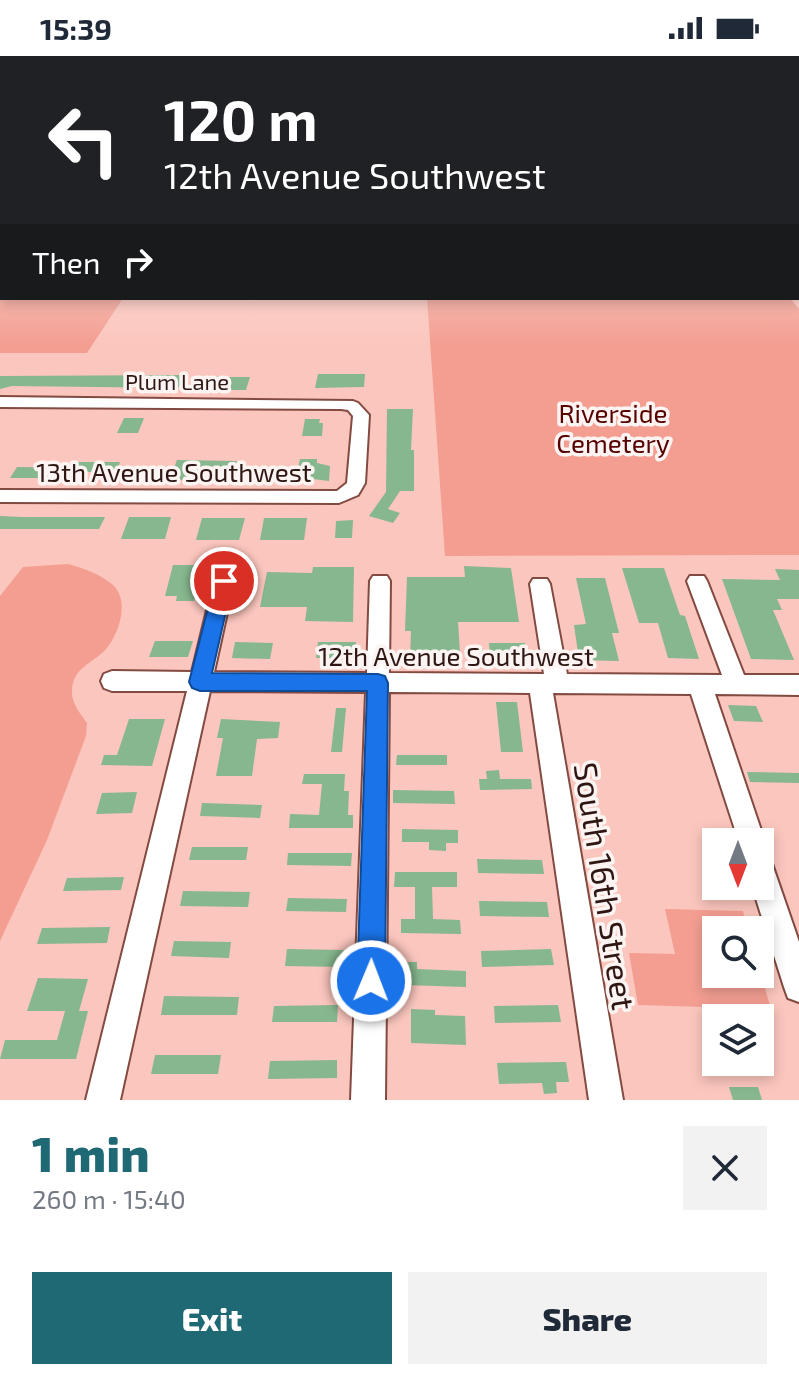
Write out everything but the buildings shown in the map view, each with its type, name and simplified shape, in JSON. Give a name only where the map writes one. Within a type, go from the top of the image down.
[{"type":"street","name":"Plum Lane","points":[[0,402],[353,406],[361,415],[356,483],[347,495]]},
{"type":"street","name":"13th Avenue Southwest","points":[[0,496],[332,498],[347,495]]},
{"type":"street","points":[[103,1100],[224,581]]},
{"type":"street","points":[[368,1100],[380,581]]},
{"type":"street","points":[[697,581],[737,685]]},
{"type":"street","name":"South 16th Street","points":[[540,584],[548,683],[606,1100]]},
{"type":"street","name":"12th Avenue Southwest","points":[[112,681],[799,685]]},
{"type":"street","points":[[700,685],[747,828]]},
{"type":"street","points":[[770,900],[799,987]]},
{"type":"green space","points":[[0,300],[122,300],[87,353],[0,353]]},
{"type":"green space","name":"Riverside Cemetery","points":[[427,300],[792,300],[799,309],[799,555],[445,556]]},
{"type":"green space","points":[[68,564],[92,572],[113,585],[121,600],[121,617],[111,643],[80,671],[73,682],[76,708],[87,723],[86,736],[47,840],[0,941],[0,596],[23,567]]},
{"type":"green space","points":[[665,909],[743,911],[744,916],[702,916],[702,988],[765,988],[770,1004],[702,1004],[702,1007],[638,1005],[629,953],[675,954]]},
{"type":"route","points":[[224,581],[200,682],[378,683],[371,981]]}]
